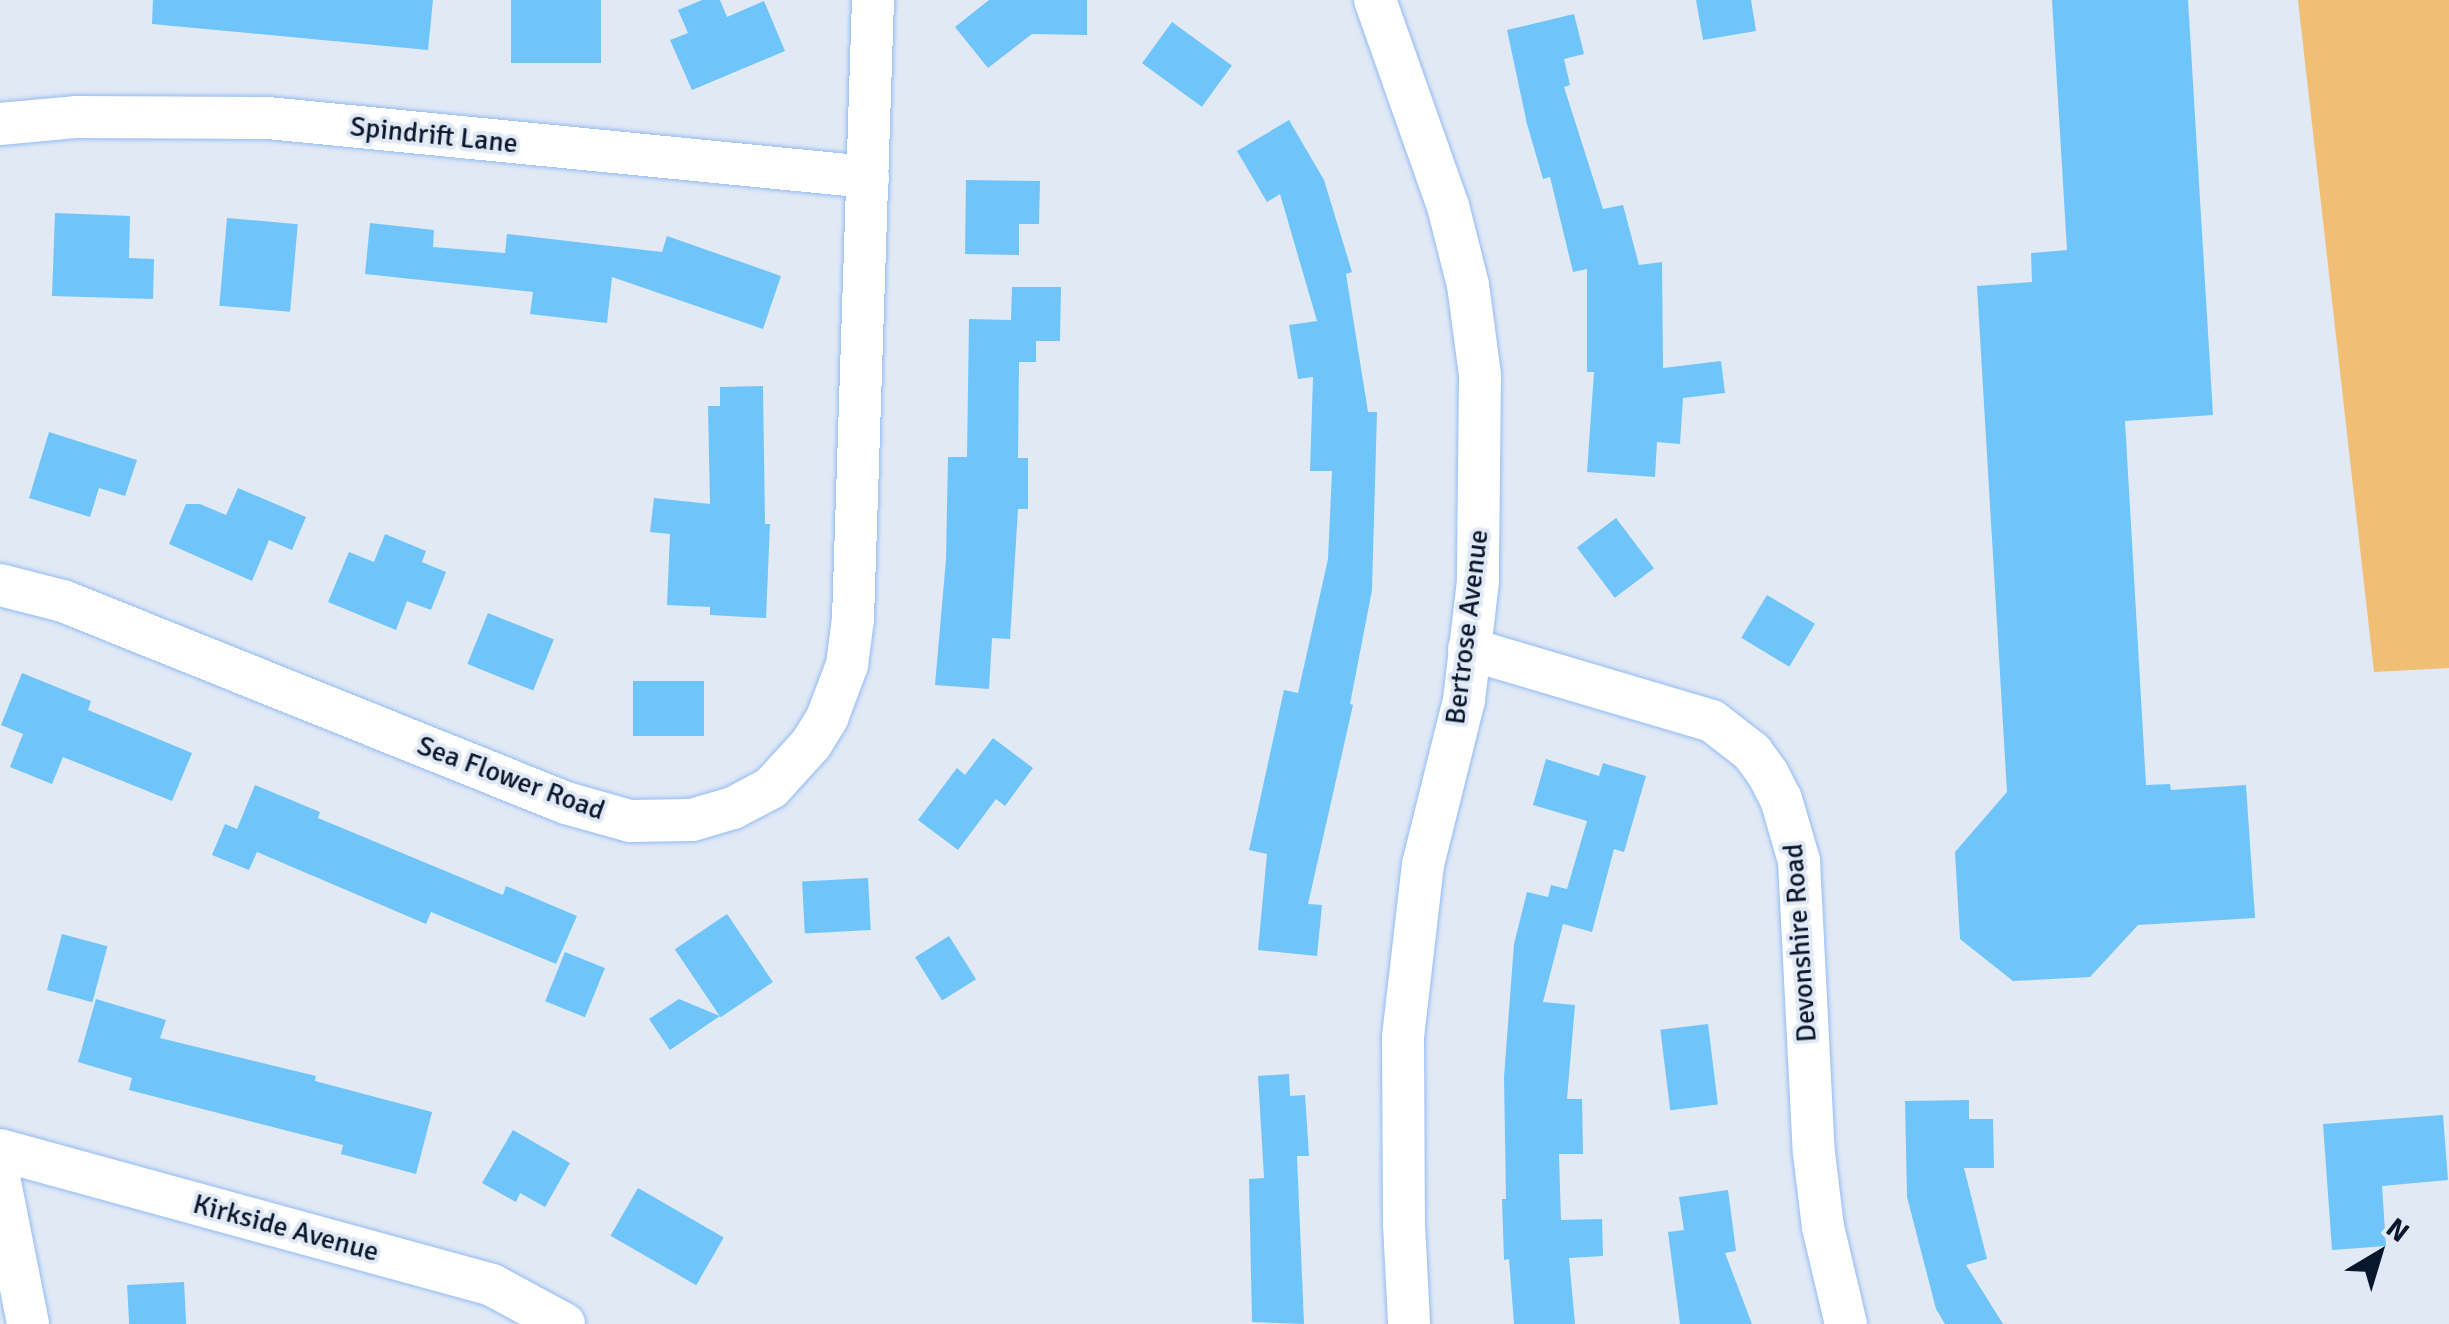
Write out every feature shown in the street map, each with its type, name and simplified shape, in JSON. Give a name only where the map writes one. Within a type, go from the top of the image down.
[{"type":"street","name":"Sea Flower Road","points":[[0,585],[63,601],[598,812],[630,821],[671,822],[713,815],[752,800],[792,769],[811,744],[827,718],[847,664],[858,539],[873,0]]},
{"type":"street","name":"Bertrose Avenue","points":[[1375,0],[1448,206],[1468,286],[1480,375],[1482,476],[1478,580],[1470,649],[1464,700],[1424,864],[1403,1037],[1409,1324]]},
{"type":"street","name":"Spindrift Lane","points":[[0,124],[75,117],[268,118],[868,177]]},
{"type":"street","name":"Devonshire Road","points":[[1470,649],[1686,710],[1733,734],[1768,774],[1781,799],[1799,861],[1814,1153],[1823,1227],[1846,1324]]},
{"type":"street","name":"Kirkside Avenue","points":[[0,1150],[492,1285],[564,1324]]},
{"type":"street","points":[[0,1182],[28,1324]]},
{"type":"shaded area","points":[[2298,0],[2449,0],[2449,668],[2374,672]]},
{"type":"building","points":[[153,0],[433,0],[428,50],[152,24]]},
{"type":"building","points":[[511,0],[601,0],[601,63],[511,63]]},
{"type":"building","points":[[702,0],[720,0],[727,17],[764,1],[785,51],[692,90],[670,40],[688,33],[678,10]]},
{"type":"building","points":[[989,0],[1087,0],[1087,35],[1032,34],[988,68],[955,27]]},
{"type":"building","points":[[1696,0],[1751,0],[1756,31],[1703,40]]},
{"type":"building","points":[[2052,0],[2188,0],[2213,415],[2125,421],[2146,785],[2170,784],[2171,790],[2246,785],[2255,918],[2138,925],[2090,977],[2013,981],[1960,939],[1955,852],[2007,792],[1977,286],[2032,282],[2031,253],[2067,250]]},
{"type":"building","points":[[1574,14],[1584,54],[1564,59],[1570,85],[1564,87],[1603,209],[1623,205],[1639,265],[1662,262],[1663,368],[1721,361],[1725,393],[1683,398],[1680,444],[1657,442],[1655,477],[1587,472],[1594,372],[1587,372],[1587,269],[1573,272],[1550,177],[1543,179],[1527,124],[1507,30]]},
{"type":"building","points":[[1172,22],[1232,65],[1202,107],[1142,63]]},
{"type":"building","points":[[1289,120],[1324,180],[1352,272],[1346,274],[1368,412],[1377,412],[1372,590],[1350,704],[1353,705],[1308,904],[1322,905],[1317,956],[1258,950],[1267,854],[1249,850],[1284,690],[1298,693],[1328,559],[1332,471],[1310,471],[1313,377],[1298,379],[1289,325],[1317,321],[1280,194],[1267,202],[1237,151]]},
{"type":"building","points":[[966,180],[1040,181],[1039,224],[1019,224],[1019,255],[965,254]]},
{"type":"building","points":[[55,213],[130,216],[129,258],[154,259],[153,299],[52,296]]},
{"type":"building","points":[[227,218],[298,224],[290,312],[219,306]]},
{"type":"building","points":[[370,223],[434,230],[433,247],[505,253],[507,234],[662,252],[667,236],[781,276],[763,329],[612,277],[607,323],[530,314],[533,292],[365,274]]},
{"type":"building","points":[[1012,287],[1061,287],[1060,341],[1036,341],[1036,362],[1019,362],[1018,458],[1028,458],[1028,509],[1018,509],[1010,639],[992,638],[989,689],[935,685],[946,559],[948,457],[967,457],[969,319],[1011,320]]},
{"type":"building","points":[[763,386],[765,524],[770,524],[766,618],[710,615],[710,607],[667,605],[670,534],[650,532],[654,498],[710,504],[708,406],[720,406],[720,387]]},
{"type":"building","points":[[49,432],[137,460],[125,496],[99,488],[90,517],[29,498]]},
{"type":"building","points":[[238,488],[306,517],[292,550],[269,540],[252,581],[169,544],[186,504],[200,504],[226,515]]},
{"type":"building","points":[[1616,518],[1654,568],[1615,598],[1577,547]]},
{"type":"building","points":[[385,534],[426,551],[422,562],[446,572],[431,610],[407,601],[396,630],[328,602],[349,552],[374,562]]},
{"type":"building","points":[[1767,595],[1815,624],[1789,667],[1741,638]]},
{"type":"building","points":[[488,613],[554,640],[533,691],[467,664]]},
{"type":"building","points":[[22,673],[91,701],[88,710],[192,753],[172,801],[63,757],[52,784],[10,767],[23,734],[1,725]]},
{"type":"building","points":[[633,681],[704,681],[704,736],[633,736]]},
{"type":"building","points":[[993,738],[1033,768],[1005,806],[996,799],[958,850],[918,820],[957,768],[965,775]]},
{"type":"building","points":[[1546,759],[1599,776],[1603,763],[1646,776],[1624,852],[1614,849],[1592,932],[1563,924],[1543,1002],[1575,1005],[1567,1099],[1582,1099],[1583,1154],[1559,1154],[1561,1220],[1602,1219],[1603,1256],[1569,1258],[1575,1324],[1514,1324],[1509,1259],[1504,1260],[1502,1199],[1506,1199],[1504,1077],[1514,944],[1527,892],[1548,897],[1551,885],[1567,889],[1587,821],[1533,805]]},
{"type":"building","points":[[255,785],[320,812],[318,818],[503,895],[506,886],[577,916],[556,964],[431,912],[426,924],[257,852],[249,870],[212,855],[225,824],[237,829]]},
{"type":"building","points":[[868,878],[871,930],[805,933],[802,881]]},
{"type":"building","points":[[727,914],[773,982],[721,1017],[675,949]]},
{"type":"building","points":[[62,934],[107,946],[92,1002],[47,990]]},
{"type":"building","points":[[949,936],[976,979],[942,1000],[915,957]]},
{"type":"building","points":[[565,952],[605,968],[585,1017],[545,1001]]},
{"type":"building","points":[[96,999],[166,1020],[160,1038],[316,1076],[315,1081],[432,1112],[416,1174],[341,1154],[343,1145],[129,1090],[132,1078],[78,1062]]},
{"type":"building","points":[[679,999],[720,1016],[670,1050],[649,1019]]},
{"type":"building","points":[[1708,1024],[1718,1104],[1670,1110],[1660,1030]]},
{"type":"building","points":[[1289,1074],[1290,1096],[1305,1095],[1309,1156],[1297,1156],[1304,1324],[1252,1322],[1249,1179],[1264,1178],[1258,1076]]},
{"type":"building","points":[[1969,1100],[1969,1119],[1993,1119],[1994,1168],[1964,1168],[1987,1259],[1966,1265],[2003,1324],[1945,1324],[1936,1309],[1907,1197],[1905,1101]]},
{"type":"building","points":[[2443,1115],[2448,1180],[2382,1186],[2386,1246],[2332,1250],[2323,1124]]},
{"type":"building","points":[[513,1130],[570,1163],[545,1207],[520,1193],[516,1202],[482,1183]]},
{"type":"building","points":[[638,1188],[724,1238],[696,1285],[610,1236]]},
{"type":"building","points":[[1728,1190],[1736,1251],[1725,1253],[1752,1324],[1680,1324],[1668,1232],[1684,1230],[1679,1197]]},
{"type":"building","points":[[184,1282],[186,1324],[129,1324],[127,1285]]}]
